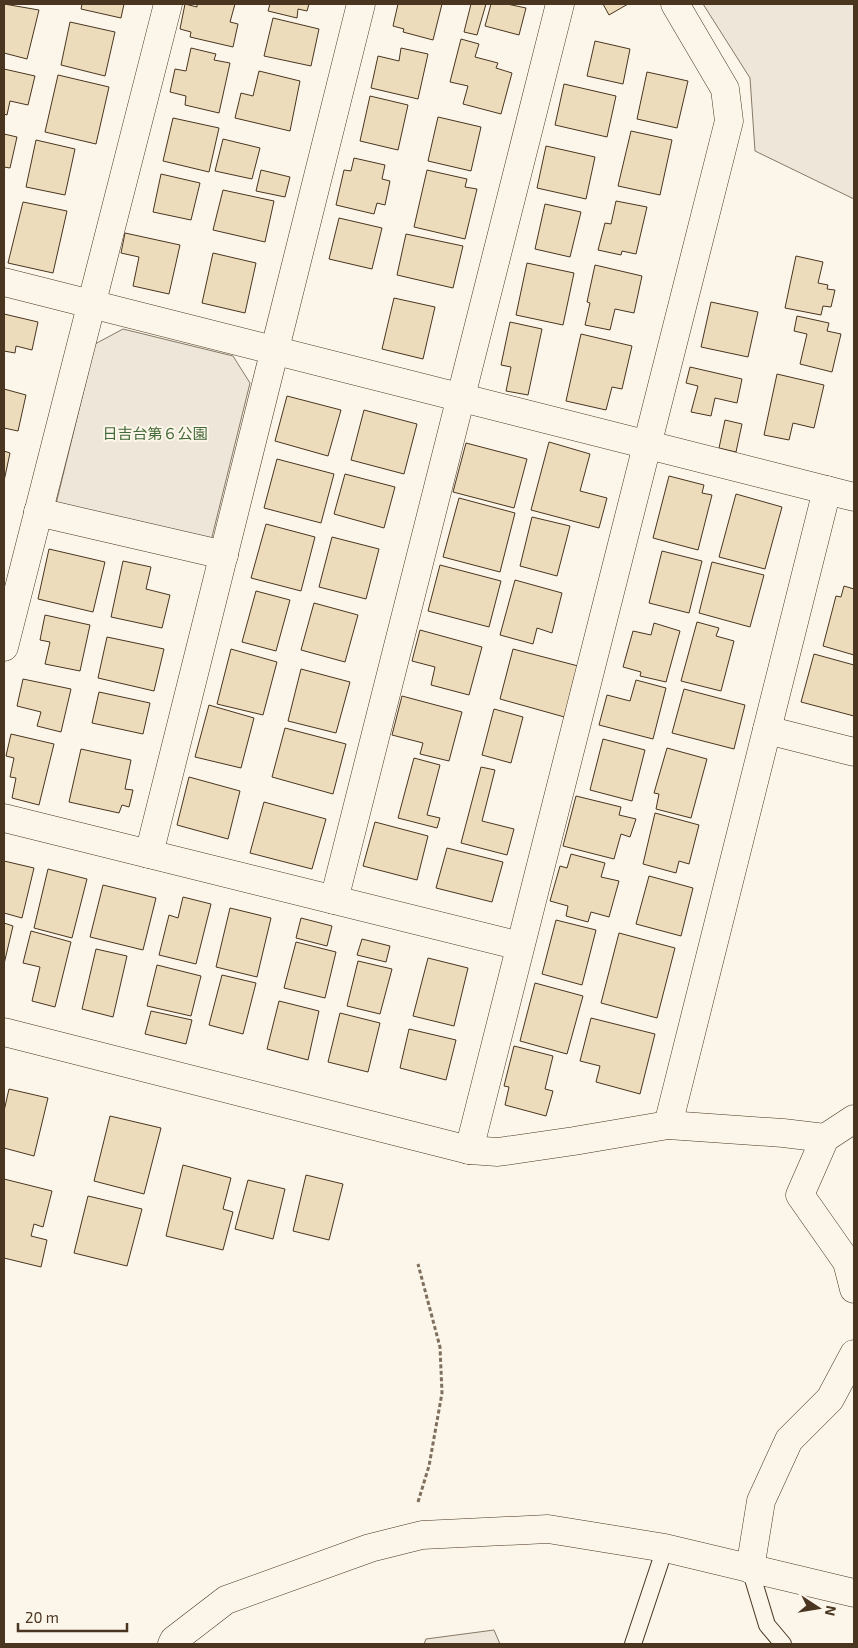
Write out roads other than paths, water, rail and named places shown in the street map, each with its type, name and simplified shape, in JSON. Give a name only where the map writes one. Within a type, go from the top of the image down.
[{"type":"street","points":[[4,647],[168,4]]},
{"type":"street","points":[[149,854],[361,4]]},
{"type":"street","points":[[334,900],[560,4]]},
{"type":"street","points":[[469,1150],[729,121],[725,89],[675,4]]},
{"type":"street","points":[[4,282],[854,497]]},
{"type":"street","points":[[668,1125],[827,490]]},
{"type":"street","points":[[38,512],[224,555]]},
{"type":"street","points":[[767,730],[854,752]]},
{"type":"street","points":[[4,818],[520,946]]},
{"type":"street","points":[[4,1032],[469,1150],[498,1152],[574,1142],[668,1125],[783,1133],[825,1138]]},
{"type":"street","points":[[854,1119],[825,1138],[800,1195],[846,1262],[854,1289]]},
{"type":"street","points":[[750,1569],[761,1501],[789,1440],[830,1399],[854,1354]]},
{"type":"street","points":[[168,1643],[226,1600],[370,1548],[422,1535],[548,1529],[665,1548],[854,1593]]},
{"type":"lane","points":[[633,1644],[665,1548]]},
{"type":"lane","points":[[750,1569],[767,1625],[783,1644]]},
{"type":"park label","name":"日吉台第６公園","points":[[155,433]]}]
